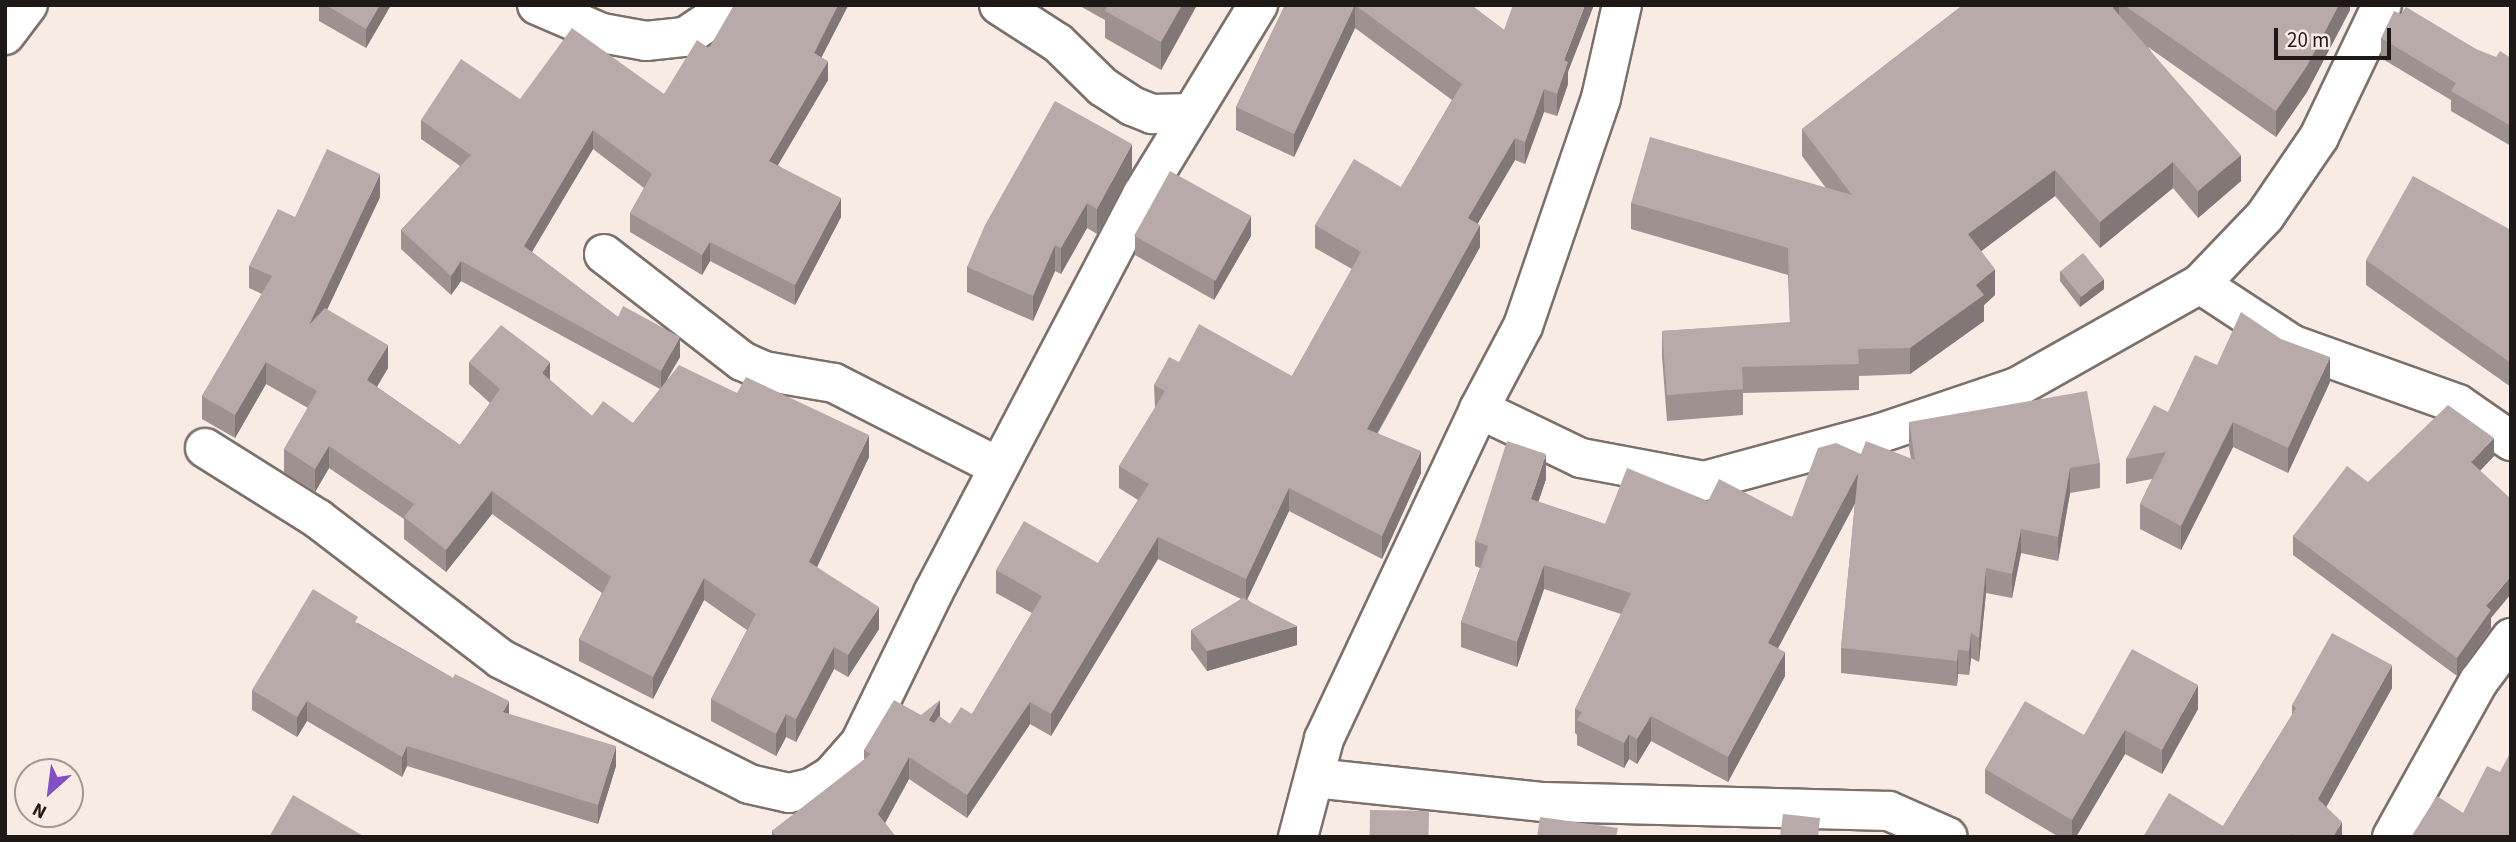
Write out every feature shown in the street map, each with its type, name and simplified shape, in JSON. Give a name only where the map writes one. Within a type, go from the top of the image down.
[{"type":"street","points":[[5,35],[28,5]]},
{"type":"street","points":[[537,5],[602,33],[646,41],[685,37],[710,20],[721,5]]},
{"type":"street","points":[[999,5],[1058,43],[1104,87],[1132,106],[1152,114],[1192,113]]},
{"type":"street","points":[[205,448],[318,519],[501,659],[749,784],[789,793],[831,776],[860,743],[999,467],[1142,195],[1258,5]]},
{"type":"street","points":[[1298,837],[1324,739],[1479,409],[1523,326],[1601,98],[1622,5]]},
{"type":"street","points":[[1479,409],[1581,458],[1704,481],[1881,433],[2018,387],[2200,284],[2265,216],[2319,137],[2382,5]]},
{"type":"street","points":[[604,254],[742,361],[764,371],[834,383],[999,467]]},
{"type":"street","points":[[2200,284],[2293,345],[2458,404],[2511,441]]},
{"type":"street","points":[[2392,837],[2479,681],[2511,638]]},
{"type":"street","points":[[1314,778],[1544,802],[1889,811],[1948,837]]},
{"type":"building","points":[[326,5],[380,5],[366,29]]},
{"type":"building","points":[[734,5],[838,5],[814,53],[828,61],[769,161],[841,198],[795,285],[710,242],[702,255],[630,213],[652,174],[593,130],[524,246],[618,317],[623,306],[680,337],[661,371],[461,261],[451,276],[401,230],[471,155],[421,120],[461,59],[520,99],[572,28],[664,94],[697,40],[709,48]]},
{"type":"building","points":[[1108,5],[1182,5],[1161,42],[1105,11]]},
{"type":"building","points":[[1285,5],[1355,5],[1294,134],[1236,107]]},
{"type":"building","points":[[1355,5],[1471,5],[1504,30],[1513,5],[1585,5],[1564,60],[1568,62],[1557,94],[1544,89],[1525,142],[1515,138],[1468,218],[1480,225],[1367,429],[1421,451],[1382,536],[1289,488],[1246,579],[1158,537],[1051,714],[1030,702],[967,795],[909,757],[878,814],[896,837],[776,837],[772,831],[871,754],[864,750],[894,700],[921,715],[940,700],[929,720],[934,723],[939,716],[950,724],[961,707],[972,714],[1042,596],[996,570],[1024,521],[1098,563],[1149,484],[1119,466],[1165,391],[1154,385],[1169,357],[1179,362],[1199,324],[1292,376],[1361,252],[1315,225],[1354,159],[1401,187],[1462,84]]},
{"type":"building","points":[[1963,5],[2115,5],[2113,8],[2241,155],[2198,191],[2173,162],[2100,222],[2055,170],[1968,234],[1995,269],[1976,285],[1984,295],[1910,348],[1858,349],[1859,364],[1742,367],[1743,389],[1667,395],[1662,331],[1790,322],[1788,248],[1631,203],[1650,137],[1852,195],[1802,129]]},
{"type":"building","points":[[2124,5],[2339,5],[2307,66],[2276,111]]},
{"type":"building","points":[[2406,7],[2476,49],[2496,57],[2500,51],[2511,58],[2511,126],[2451,91],[2456,83],[2381,38],[2394,11],[2401,14]]},
{"type":"building","points":[[1055,101],[1132,144],[1097,209],[1087,203],[1061,248],[1055,245],[1033,296],[967,267],[985,225]]},
{"type":"building","points":[[327,149],[380,174],[309,325],[325,308],[388,345],[367,380],[460,445],[500,389],[469,362],[501,325],[550,362],[542,373],[592,416],[603,401],[633,423],[679,365],[737,393],[746,377],[869,435],[809,562],[879,607],[848,655],[834,647],[796,719],[786,714],[776,734],[711,699],[756,614],[704,578],[653,677],[579,639],[611,577],[492,491],[446,550],[404,517],[414,504],[329,446],[315,469],[284,449],[317,391],[266,362],[235,415],[202,396],[272,276],[249,266],[278,209],[295,217]]},
{"type":"building","points":[[1170,171],[1251,216],[1215,281],[1134,236]]},
{"type":"building","points":[[2413,176],[2511,230],[2511,363],[2366,260]]},
{"type":"building","points":[[2083,253],[2104,279],[2081,297],[2060,271]]},
{"type":"building","points":[[2241,312],[2281,339],[2330,357],[2288,448],[2233,422],[2181,526],[2140,504],[2166,452],[2126,459],[2154,405],[2168,412],[2195,355],[2217,365]]},
{"type":"building","points":[[2087,391],[2100,463],[2070,468],[2058,537],[2021,529],[2012,574],[1986,568],[1979,638],[1971,633],[1969,651],[1958,650],[1957,661],[1841,648],[1858,473],[1768,643],[1785,652],[1728,757],[1651,716],[1637,739],[1629,734],[1624,743],[1577,720],[1582,712],[1575,709],[1631,593],[1544,565],[1517,642],[1461,622],[1488,546],[1475,541],[1507,441],[1546,454],[1531,499],[1605,524],[1627,468],[1708,501],[1719,479],[1792,517],[1818,448],[1836,443],[1861,454],[1866,441],[1915,460],[1909,422]]},
{"type":"building","points":[[2448,405],[2494,438],[2471,462],[2511,499],[2511,576],[2486,606],[2491,610],[2457,658],[2293,536],[2347,466],[2368,482]]},
{"type":"building","points":[[313,589],[358,617],[355,622],[453,678],[455,674],[509,701],[503,712],[616,746],[598,805],[407,746],[402,757],[307,701],[297,717],[252,690]]},
{"type":"building","points":[[1243,598],[1297,626],[1207,651],[1191,630]]},
{"type":"building","points":[[2332,633],[2392,665],[2318,799],[2342,822],[2333,837],[2297,837],[2292,834],[2291,837],[2143,837],[2169,793],[2223,826],[2296,708],[2292,705]]},
{"type":"building","points":[[2132,649],[2198,685],[2162,750],[2125,730],[2072,820],[1985,769],[2025,701],[2084,735]]},
{"type":"building","points":[[2511,751],[2511,837],[2411,837],[2437,796],[2463,813],[2487,766],[2500,772]]},
{"type":"building","points":[[293,795],[365,837],[269,837]]},
{"type":"building","points":[[1370,810],[1429,811],[1429,837],[1370,837]]},
{"type":"building","points":[[1783,814],[1820,818],[1818,837],[1780,837]]},
{"type":"building","points":[[1540,817],[1618,828],[1616,837],[1537,837]]}]
